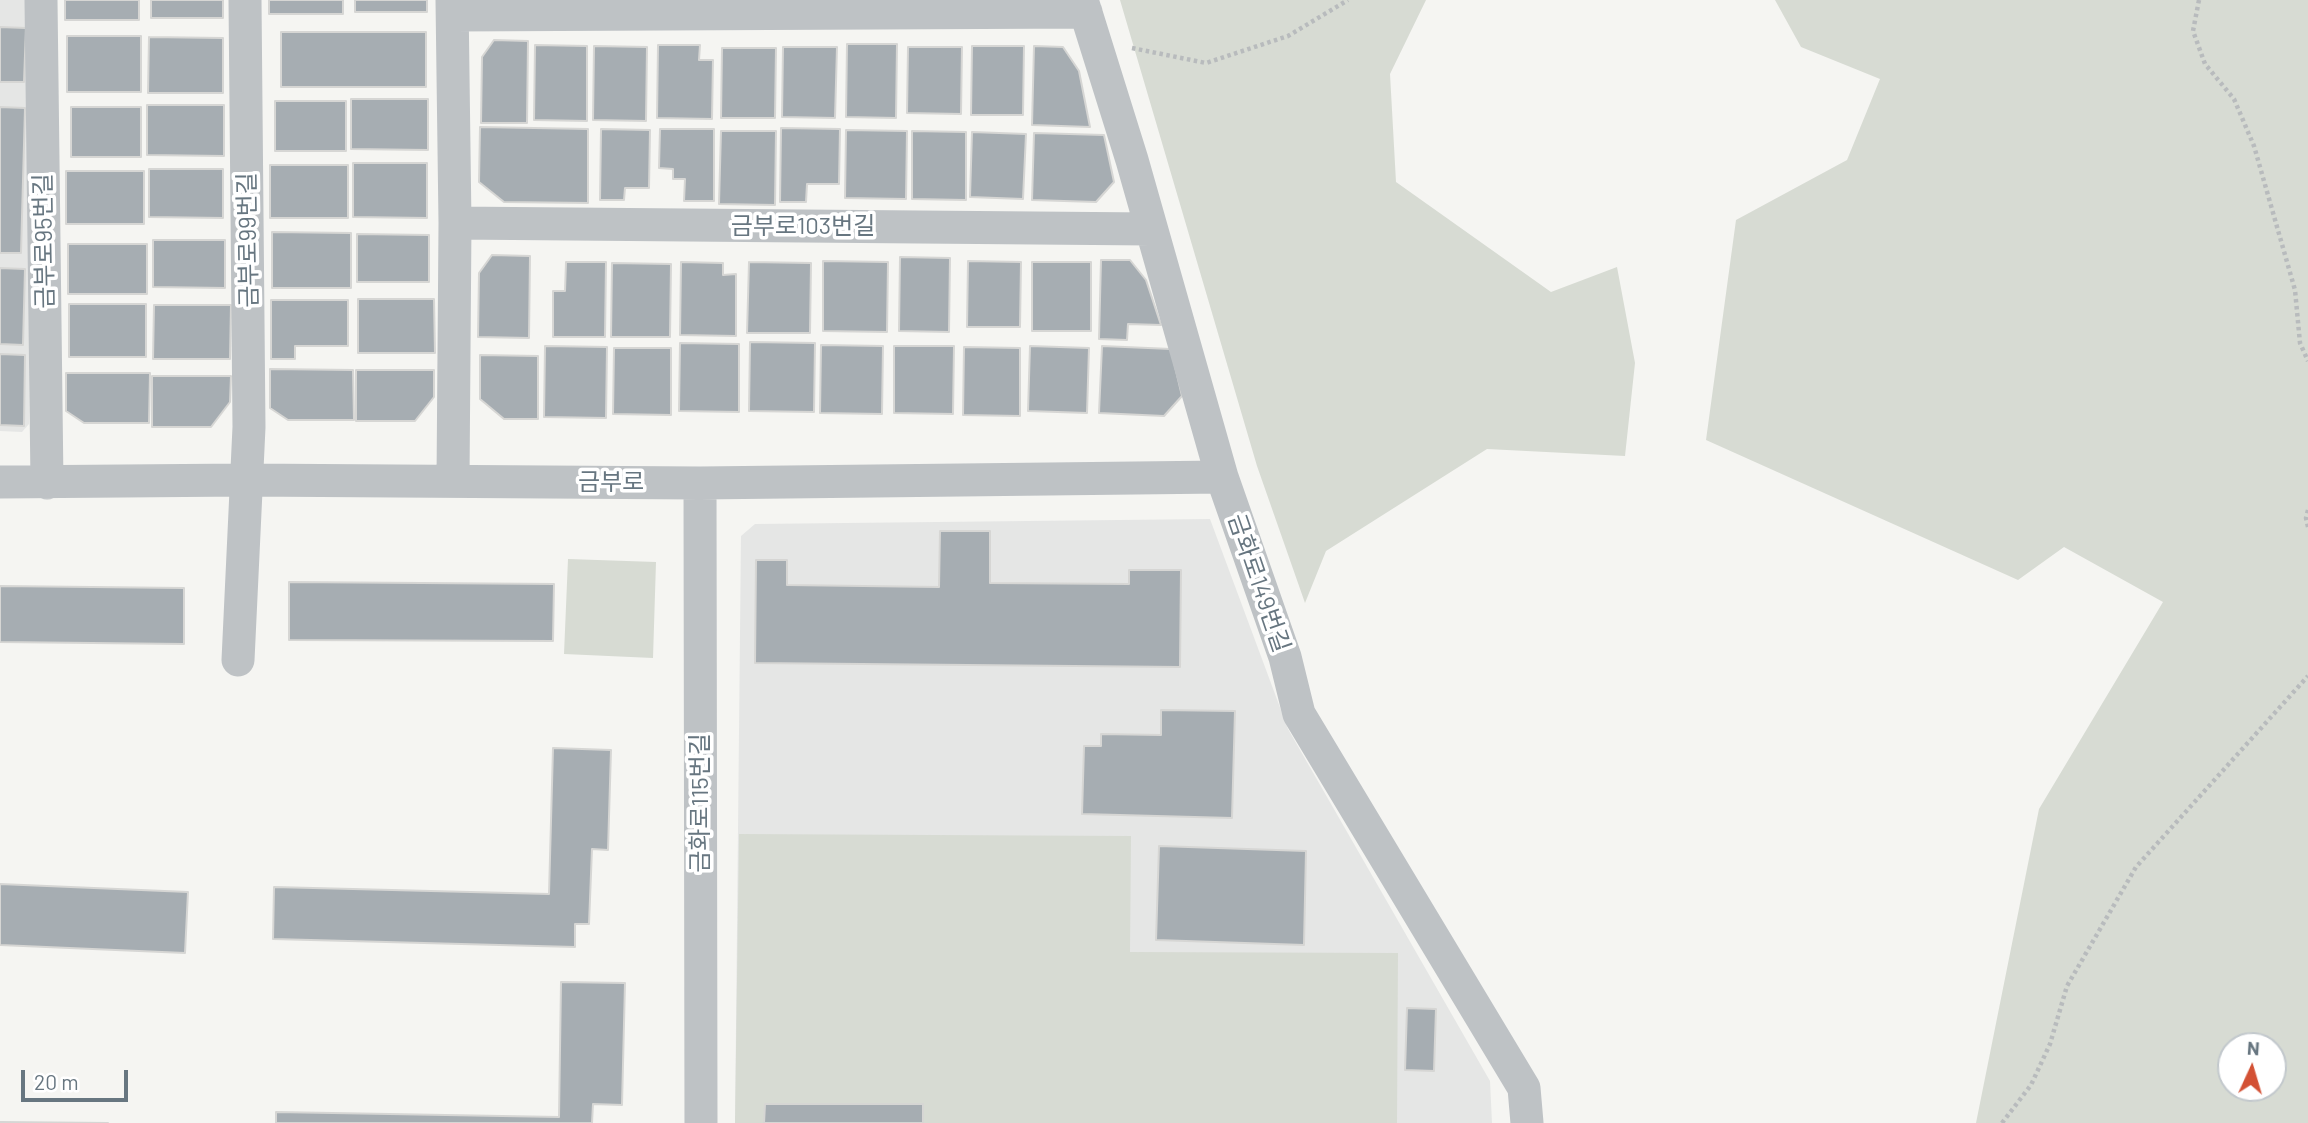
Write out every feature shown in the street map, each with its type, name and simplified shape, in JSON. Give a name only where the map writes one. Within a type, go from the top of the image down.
[{"type":"street","name":"금부로95번길","points":[[41,0],[47,483]]},
{"type":"street","name":"금부로99번길","points":[[239,660],[249,427],[245,0]]},
{"type":"street","points":[[453,481],[453,7],[1084,6]]},
{"type":"street","name":"금화로149번길","points":[[1084,6],[1222,477],[1285,657],[1299,714],[1524,1088],[1527,1123]]},
{"type":"street","name":"금부로103번길","points":[[455,223],[1151,229]]},
{"type":"street","name":"금부로","points":[[0,482],[245,480],[699,483],[1222,477]]},
{"type":"street","name":"금화로115번길","points":[[699,483],[701,1123]]},
{"type":"path","points":[[1084,6],[1123,47],[1206,62],[1288,36],[1348,0]]},
{"type":"path","points":[[2199,0],[2193,32],[2205,64],[2234,99],[2254,146],[2295,290],[2301,343],[2308,361]]},
{"type":"path","points":[[2308,510],[2308,527]]},
{"type":"path","points":[[2002,1123],[2031,1085],[2050,1044],[2067,986],[2136,867],[2308,676]]},
{"type":"shaded area","points":[[0,0],[27,0],[30,114],[29,424],[22,432],[0,431]]},
{"type":"shaded area","points":[[1120,0],[1426,0],[1390,74],[1396,182],[1551,292],[1617,267],[1635,363],[1625,456],[1487,449],[1326,551],[1305,603],[1257,466]]},
{"type":"shaded area","points":[[1775,0],[2308,0],[2308,1123],[1976,1123],[2039,809],[2163,602],[2064,547],[2018,580],[1706,440],[1736,220],[1847,160],[1880,79],[1801,47]]},
{"type":"shaded area","points":[[1210,519],[1288,729],[1490,1081],[1492,1123],[735,1123],[741,536],[755,524]]},
{"type":"shaded area","points":[[568,559],[656,562],[653,658],[564,654]]},
{"type":"shaded area","points":[[739,834],[1131,836],[1130,952],[1398,953],[1397,1123],[735,1123]]},
{"type":"building","points":[[65,0],[139,0],[139,20],[65,20]]},
{"type":"building","points":[[151,0],[223,0],[223,18],[151,18]]},
{"type":"building","points":[[269,0],[343,0],[343,14],[269,14]]},
{"type":"building","points":[[355,0],[427,0],[427,12],[355,12]]},
{"type":"building","points":[[0,27],[26,28],[24,82],[0,82]]},
{"type":"building","points":[[281,32],[426,32],[426,87],[281,87]]},
{"type":"building","points":[[67,36],[141,36],[141,92],[67,92]]},
{"type":"building","points":[[149,37],[223,38],[223,93],[148,93]]},
{"type":"building","points":[[494,40],[528,41],[527,123],[481,123],[482,57]]},
{"type":"building","points":[[847,44],[897,44],[896,118],[846,117]]},
{"type":"building","points":[[535,45],[587,46],[587,121],[534,120]]},
{"type":"building","points":[[658,45],[700,45],[699,60],[713,60],[712,119],[657,118]]},
{"type":"building","points":[[594,46],[647,47],[646,121],[593,120]]},
{"type":"building","points":[[972,46],[1024,46],[1023,115],[971,115]]},
{"type":"building","points":[[1034,46],[1063,47],[1079,71],[1090,127],[1032,125]]},
{"type":"building","points":[[783,47],[837,47],[835,118],[782,117]]},
{"type":"building","points":[[908,47],[962,47],[961,114],[907,113]]},
{"type":"building","points":[[722,48],[776,48],[775,118],[721,118]]},
{"type":"building","points":[[351,99],[428,99],[428,150],[351,149]]},
{"type":"building","points":[[275,101],[346,101],[346,151],[275,151]]},
{"type":"building","points":[[147,105],[224,105],[224,156],[147,155]]},
{"type":"building","points":[[0,107],[25,108],[21,253],[0,253]]},
{"type":"building","points":[[71,107],[141,107],[141,157],[71,157]]},
{"type":"building","points":[[480,127],[588,129],[588,203],[504,202],[479,182]]},
{"type":"building","points":[[781,128],[840,129],[839,184],[807,184],[806,202],[780,202]]},
{"type":"building","points":[[601,129],[650,130],[649,188],[625,188],[624,200],[600,200]]},
{"type":"building","points":[[660,129],[714,129],[714,201],[684,201],[685,179],[673,179],[673,169],[659,168]]},
{"type":"building","points":[[846,130],[907,131],[906,199],[845,198]]},
{"type":"building","points":[[721,131],[776,131],[775,205],[719,204]]},
{"type":"building","points":[[912,131],[966,132],[966,200],[912,199]]},
{"type":"building","points":[[972,132],[1026,134],[1023,199],[970,197]]},
{"type":"building","points":[[1034,133],[1104,135],[1114,182],[1096,202],[1032,200]]},
{"type":"building","points":[[353,163],[427,163],[427,218],[353,217]]},
{"type":"building","points":[[270,165],[348,165],[348,218],[270,218]]},
{"type":"building","points":[[149,169],[223,169],[223,218],[149,217]]},
{"type":"building","points":[[66,171],[144,171],[144,224],[66,224]]},
{"type":"building","points":[[272,232],[351,233],[351,288],[272,288]]},
{"type":"building","points":[[357,234],[429,235],[429,282],[357,282]]},
{"type":"building","points":[[153,240],[225,240],[225,288],[153,287]]},
{"type":"building","points":[[68,244],[147,244],[147,294],[68,294]]},
{"type":"building","points":[[492,255],[530,256],[529,338],[478,337],[479,273]]},
{"type":"building","points":[[900,257],[950,258],[949,332],[899,331]]},
{"type":"building","points":[[1101,260],[1130,260],[1146,280],[1161,325],[1128,324],[1127,340],[1099,339]]},
{"type":"building","points":[[823,261],[888,262],[887,332],[823,331]]},
{"type":"building","points":[[968,261],[1021,262],[1020,327],[967,327]]},
{"type":"building","points":[[566,262],[606,262],[605,337],[553,337],[553,291],[565,291]]},
{"type":"building","points":[[681,262],[723,263],[723,275],[736,274],[736,336],[680,335]]},
{"type":"building","points":[[749,262],[811,263],[810,333],[747,333]]},
{"type":"building","points":[[1032,262],[1091,262],[1091,331],[1032,331]]},
{"type":"building","points":[[612,263],[671,264],[670,337],[611,337]]},
{"type":"building","points":[[0,268],[25,269],[23,345],[0,344]]},
{"type":"building","points":[[358,299],[434,299],[435,353],[358,353]]},
{"type":"building","points":[[271,300],[348,300],[348,346],[295,346],[295,359],[271,359]]},
{"type":"building","points":[[69,304],[146,304],[146,357],[69,357]]},
{"type":"building","points":[[154,305],[231,305],[230,359],[153,359]]},
{"type":"building","points":[[750,342],[815,343],[814,412],[749,411]]},
{"type":"building","points":[[680,343],[739,344],[739,412],[679,411]]},
{"type":"building","points":[[821,345],[883,346],[882,414],[820,413]]},
{"type":"building","points":[[545,346],[607,347],[606,418],[544,417]]},
{"type":"building","points":[[894,346],[954,346],[953,414],[894,413]]},
{"type":"building","points":[[1030,346],[1089,348],[1087,413],[1028,411]]},
{"type":"building","points":[[1102,346],[1171,349],[1182,396],[1164,416],[1099,413]]},
{"type":"building","points":[[964,347],[1020,348],[1020,416],[963,415]]},
{"type":"building","points":[[614,348],[671,348],[671,415],[613,414]]},
{"type":"building","points":[[0,354],[25,355],[24,426],[0,425]]},
{"type":"building","points":[[480,355],[538,356],[538,419],[504,419],[480,399]]},
{"type":"building","points":[[270,369],[353,370],[354,420],[288,420],[270,408]]},
{"type":"building","points":[[356,370],[434,370],[434,397],[415,421],[356,421]]},
{"type":"building","points":[[66,373],[150,373],[149,423],[84,423],[66,411]]},
{"type":"building","points":[[152,376],[231,376],[230,402],[211,427],[152,427]]},
{"type":"building","points":[[940,531],[990,531],[990,583],[1129,584],[1129,570],[1181,570],[1180,667],[755,663],[756,560],[787,560],[787,585],[939,587]]},
{"type":"building","points":[[289,582],[554,584],[553,641],[289,640]]},
{"type":"building","points":[[0,586],[184,588],[184,644],[0,642]]},
{"type":"building","points":[[1161,710],[1235,711],[1232,818],[1082,814],[1084,746],[1101,746],[1101,734],[1161,735]]},
{"type":"building","points":[[553,748],[611,750],[608,850],[592,849],[589,924],[575,924],[575,947],[273,939],[274,887],[549,894]]},
{"type":"building","points":[[1159,846],[1306,851],[1304,945],[1156,940]]},
{"type":"building","points":[[0,884],[188,892],[185,953],[0,945]]},
{"type":"building","points":[[561,982],[625,983],[622,1105],[593,1104],[592,1123],[276,1123],[276,1112],[559,1117]]},
{"type":"building","points":[[1407,1008],[1436,1009],[1434,1071],[1405,1070]]},
{"type":"building","points":[[765,1104],[923,1104],[923,1123],[764,1123]]},
{"type":"building","points":[[0,1122],[108,1123],[0,1123]]}]
